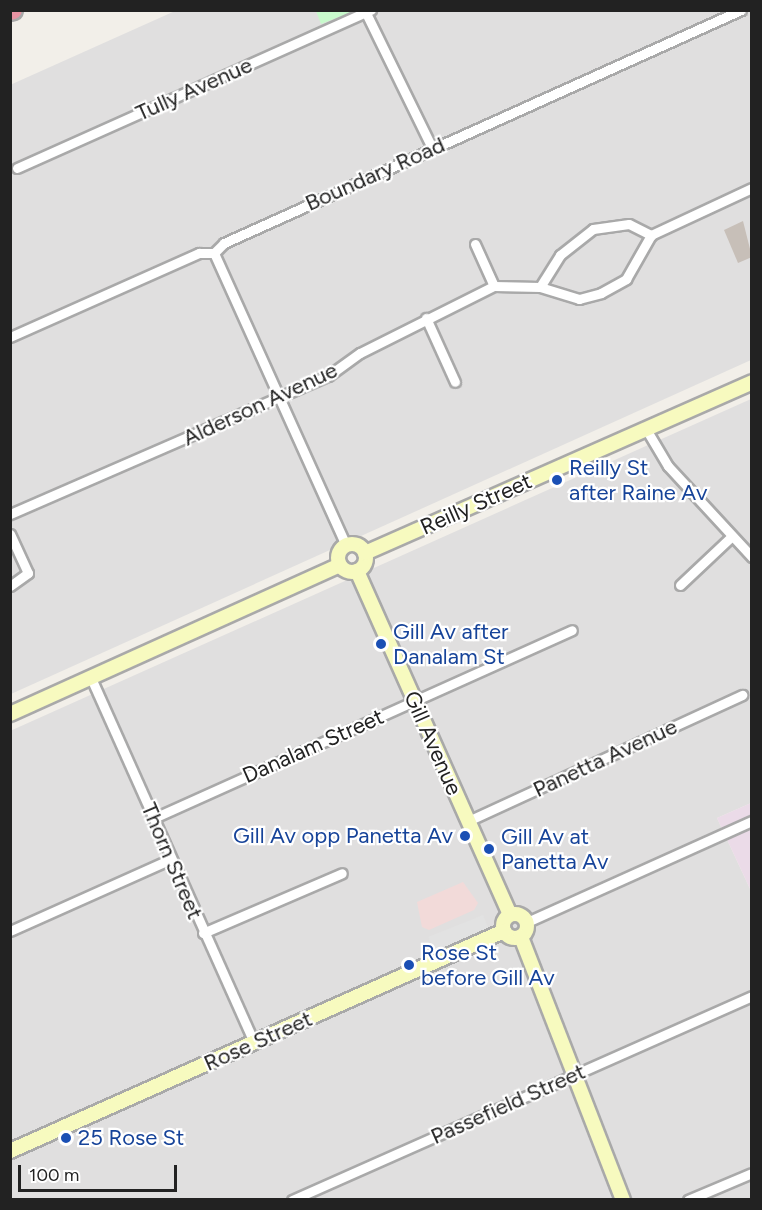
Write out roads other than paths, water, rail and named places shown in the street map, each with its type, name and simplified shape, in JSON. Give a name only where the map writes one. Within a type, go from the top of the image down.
[{"type":"street","name":"Boundary Road","points":[[10,337],[199,253],[214,254],[224,243],[741,10]]},
{"type":"street","points":[[368,12],[432,148]]},
{"type":"street","name":"Tully Avenue","points":[[17,168],[368,12]]},
{"type":"street","points":[[540,287],[560,255],[593,229],[629,224],[651,235],[752,188]]},
{"type":"street","name":"Alderson Avenue","points":[[10,514],[279,398],[426,318],[494,286],[540,287],[579,299],[601,293],[627,279],[651,235]]},
{"type":"street","points":[[475,244],[494,286]]},
{"type":"street","points":[[214,254],[346,546],[340,565]]},
{"type":"street","points":[[426,318],[455,382]]},
{"type":"street","name":"Reilly Street","points":[[365,554],[752,382]]},
{"type":"street","points":[[646,429],[668,466],[731,537],[752,557]]},
{"type":"street","points":[[680,585],[731,537]]},
{"type":"street","points":[[10,586],[28,576],[12,539]]},
{"type":"street","points":[[10,714],[340,565],[357,571],[365,554],[355,544],[346,546]]},
{"type":"street","name":"Gill Avenue","points":[[357,571],[510,915]]},
{"type":"street","name":"Danalam Street","points":[[154,818],[572,630]]},
{"type":"street","name":"Thorn Street","points":[[91,678],[254,1043]]},
{"type":"street","name":"Panetta Avenue","points":[[468,821],[742,695]]},
{"type":"street","points":[[623,1200],[521,937],[527,922],[752,821]]},
{"type":"street","points":[[10,931],[171,859]]},
{"type":"street","points":[[203,933],[342,873]]},
{"type":"street","points":[[521,937],[504,931],[510,915],[527,922]]},
{"type":"street","name":"Rose Street","points":[[10,1151],[504,931]]},
{"type":"street","name":"Passefield Street","points":[[292,1200],[752,996]]},
{"type":"street","points":[[688,1200],[752,1173]]},
{"type":"place","name":"Reilly St after Raine Av","points":[[557,480]]},
{"type":"place","name":"Gill Av after Danalam St","points":[[381,644]]},
{"type":"place","name":"Gill Av opp Panetta Av","points":[[465,836]]},
{"type":"place","name":"Gill Av at Panetta Av","points":[[489,849]]},
{"type":"place","name":"Rose St before Gill Av","points":[[409,965]]},
{"type":"place","name":"25 Rose St","points":[[66,1138]]}]
